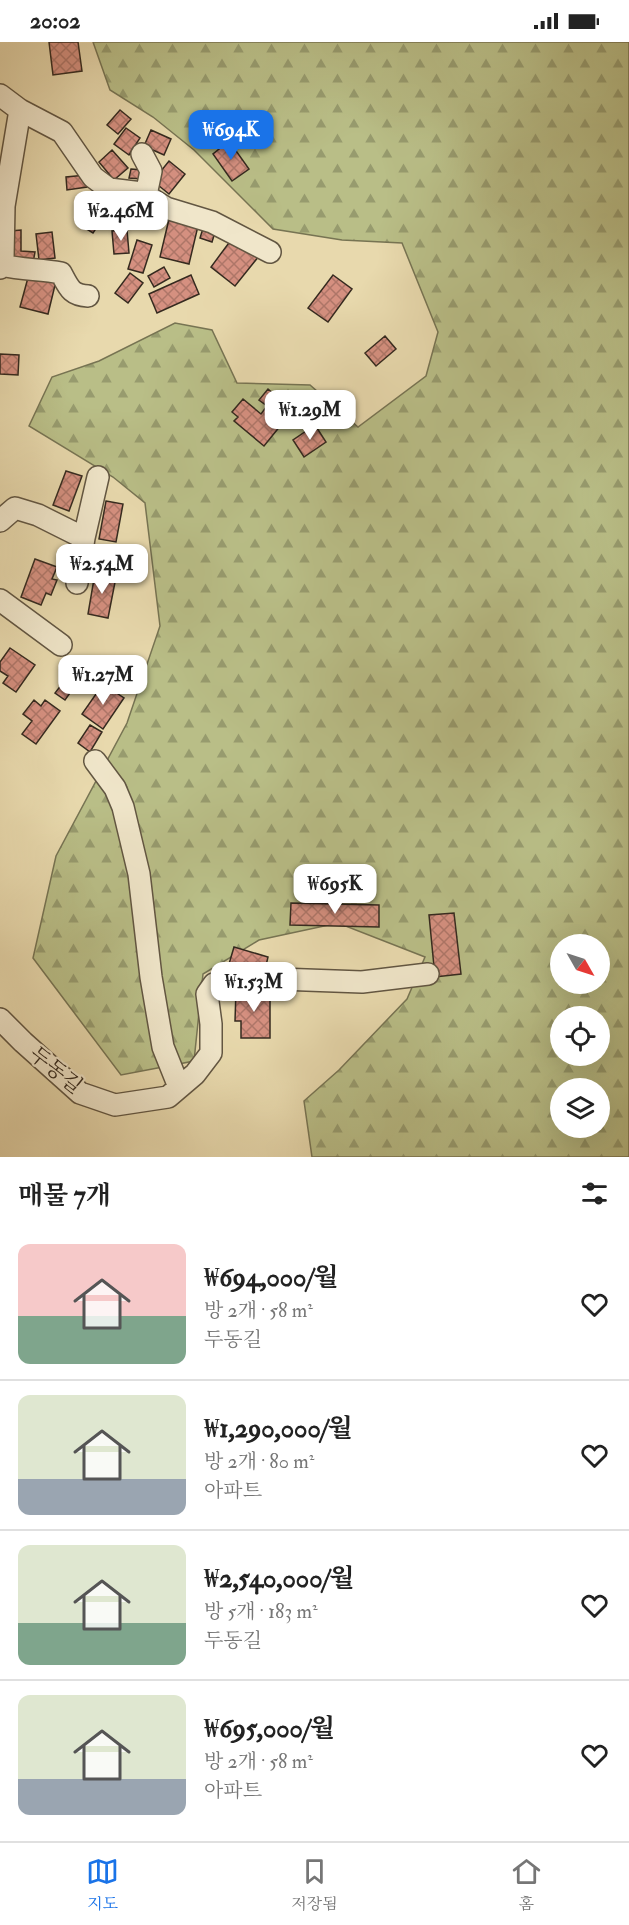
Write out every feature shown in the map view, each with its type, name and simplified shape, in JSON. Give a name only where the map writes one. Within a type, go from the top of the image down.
[{"type":"street","points":[[0,94],[20,110],[62,132],[93,177],[109,189],[142,193],[166,208],[212,222],[270,252]]},
{"type":"street","points":[[20,110],[4,206],[0,267],[42,269],[62,273],[69,289],[78,296],[88,296]]},
{"type":"street","points":[[142,154],[148,161],[151,171],[146,195]]},
{"type":"street","points":[[77,583],[84,538],[98,477]]},
{"type":"street","points":[[0,521],[15,508],[38,515],[84,538]]},
{"type":"street","points":[[0,600],[61,645]]},
{"type":"street","points":[[95,761],[116,788],[123,807],[140,874],[151,977],[163,1047],[179,1087]]},
{"type":"street","name":"두동길","points":[[0,1019],[22,1042],[80,1093],[115,1105],[168,1097],[195,1074],[211,1053],[211,1024],[207,994],[214,984],[279,979],[362,982],[428,974]]},
{"type":"green space","points":[[93,42],[629,42],[629,1157],[312,1157],[304,1101],[339,1070],[407,999],[425,957],[338,923],[259,940],[203,974],[194,1061],[121,1075],[33,958],[56,856],[127,723],[160,626],[145,503],[113,477],[29,426],[52,377],[99,361],[175,323],[212,330],[237,383],[310,385],[358,427],[426,376],[438,332],[402,243],[342,240],[273,229],[194,150],[153,117],[110,90]]},
{"type":"building","points":[[49,42],[78,42],[82,71],[53,75]]},
{"type":"building","points":[[120,110],[131,119],[118,134],[107,125]]},
{"type":"building","points":[[126,128],[140,138],[129,155],[114,144]]},
{"type":"building","points":[[151,130],[171,139],[164,155],[144,146]]},
{"type":"building","points":[[229,141],[249,169],[232,181],[213,154]]},
{"type":"building","points":[[112,150],[128,168],[114,180],[99,162]]},
{"type":"building","points":[[169,161],[185,174],[169,194],[153,181]]},
{"type":"building","points":[[131,169],[143,170],[142,179],[129,178]]},
{"type":"building","points":[[86,175],[87,187],[67,190],[66,177]]},
{"type":"building","points":[[127,198],[127,225],[114,225],[113,199]]},
{"type":"building","points":[[133,200],[156,207],[152,219],[129,212]]},
{"type":"building","points":[[92,202],[107,212],[93,233],[77,223]]},
{"type":"building","points":[[169,219],[198,226],[189,264],[160,257]]},
{"type":"building","points":[[204,225],[216,229],[212,242],[200,238]]},
{"type":"building","points":[[21,230],[21,251],[35,252],[33,263],[10,261],[10,231]]},
{"type":"building","points":[[127,230],[129,253],[114,254],[112,231]]},
{"type":"building","points":[[52,232],[55,258],[39,260],[36,234]]},
{"type":"building","points":[[234,236],[259,256],[235,286],[211,267]]},
{"type":"building","points":[[137,240],[152,245],[143,273],[128,269]]},
{"type":"building","points":[[164,267],[170,278],[154,287],[148,276]]},
{"type":"building","points":[[130,273],[143,283],[128,303],[115,293]]},
{"type":"building","points":[[29,274],[56,281],[48,314],[20,307]]},
{"type":"building","points":[[191,275],[199,294],[157,313],[149,294]]},
{"type":"building","points":[[333,275],[352,289],[328,322],[308,308]]},
{"type":"building","points":[[385,336],[396,349],[376,366],[365,353]]},
{"type":"building","points":[[0,354],[19,355],[18,375],[0,374]]},
{"type":"building","points":[[268,389],[286,404],[278,414],[285,420],[264,446],[234,421],[238,417],[232,412],[243,399],[261,414],[267,406],[259,400]]},
{"type":"building","points":[[315,425],[326,442],[304,457],[293,440]]},
{"type":"building","points":[[66,471],[82,476],[69,511],[53,505]]},
{"type":"building","points":[[106,501],[123,504],[116,542],[99,539]]},
{"type":"building","points":[[35,559],[57,567],[52,579],[57,580],[51,595],[46,593],[41,605],[21,597]]},
{"type":"building","points":[[95,573],[116,577],[108,618],[88,614]]},
{"type":"building","points":[[10,648],[35,665],[16,692],[3,683],[8,676],[0,671],[0,662]]},
{"type":"building","points":[[76,666],[85,672],[65,700],[55,693]]},
{"type":"building","points":[[103,684],[124,698],[103,729],[82,714]]},
{"type":"building","points":[[34,700],[41,706],[45,700],[60,711],[36,744],[22,734],[32,721],[23,714]]},
{"type":"building","points":[[90,725],[102,732],[90,752],[78,743]]},
{"type":"building","points":[[291,903],[379,905],[379,927],[290,925]]},
{"type":"building","points":[[454,913],[461,974],[435,977],[429,915]]},
{"type":"building","points":[[234,947],[268,957],[264,974],[229,964]]},
{"type":"building","points":[[236,990],[270,990],[270,1038],[241,1038],[241,1021],[235,1021]]}]
